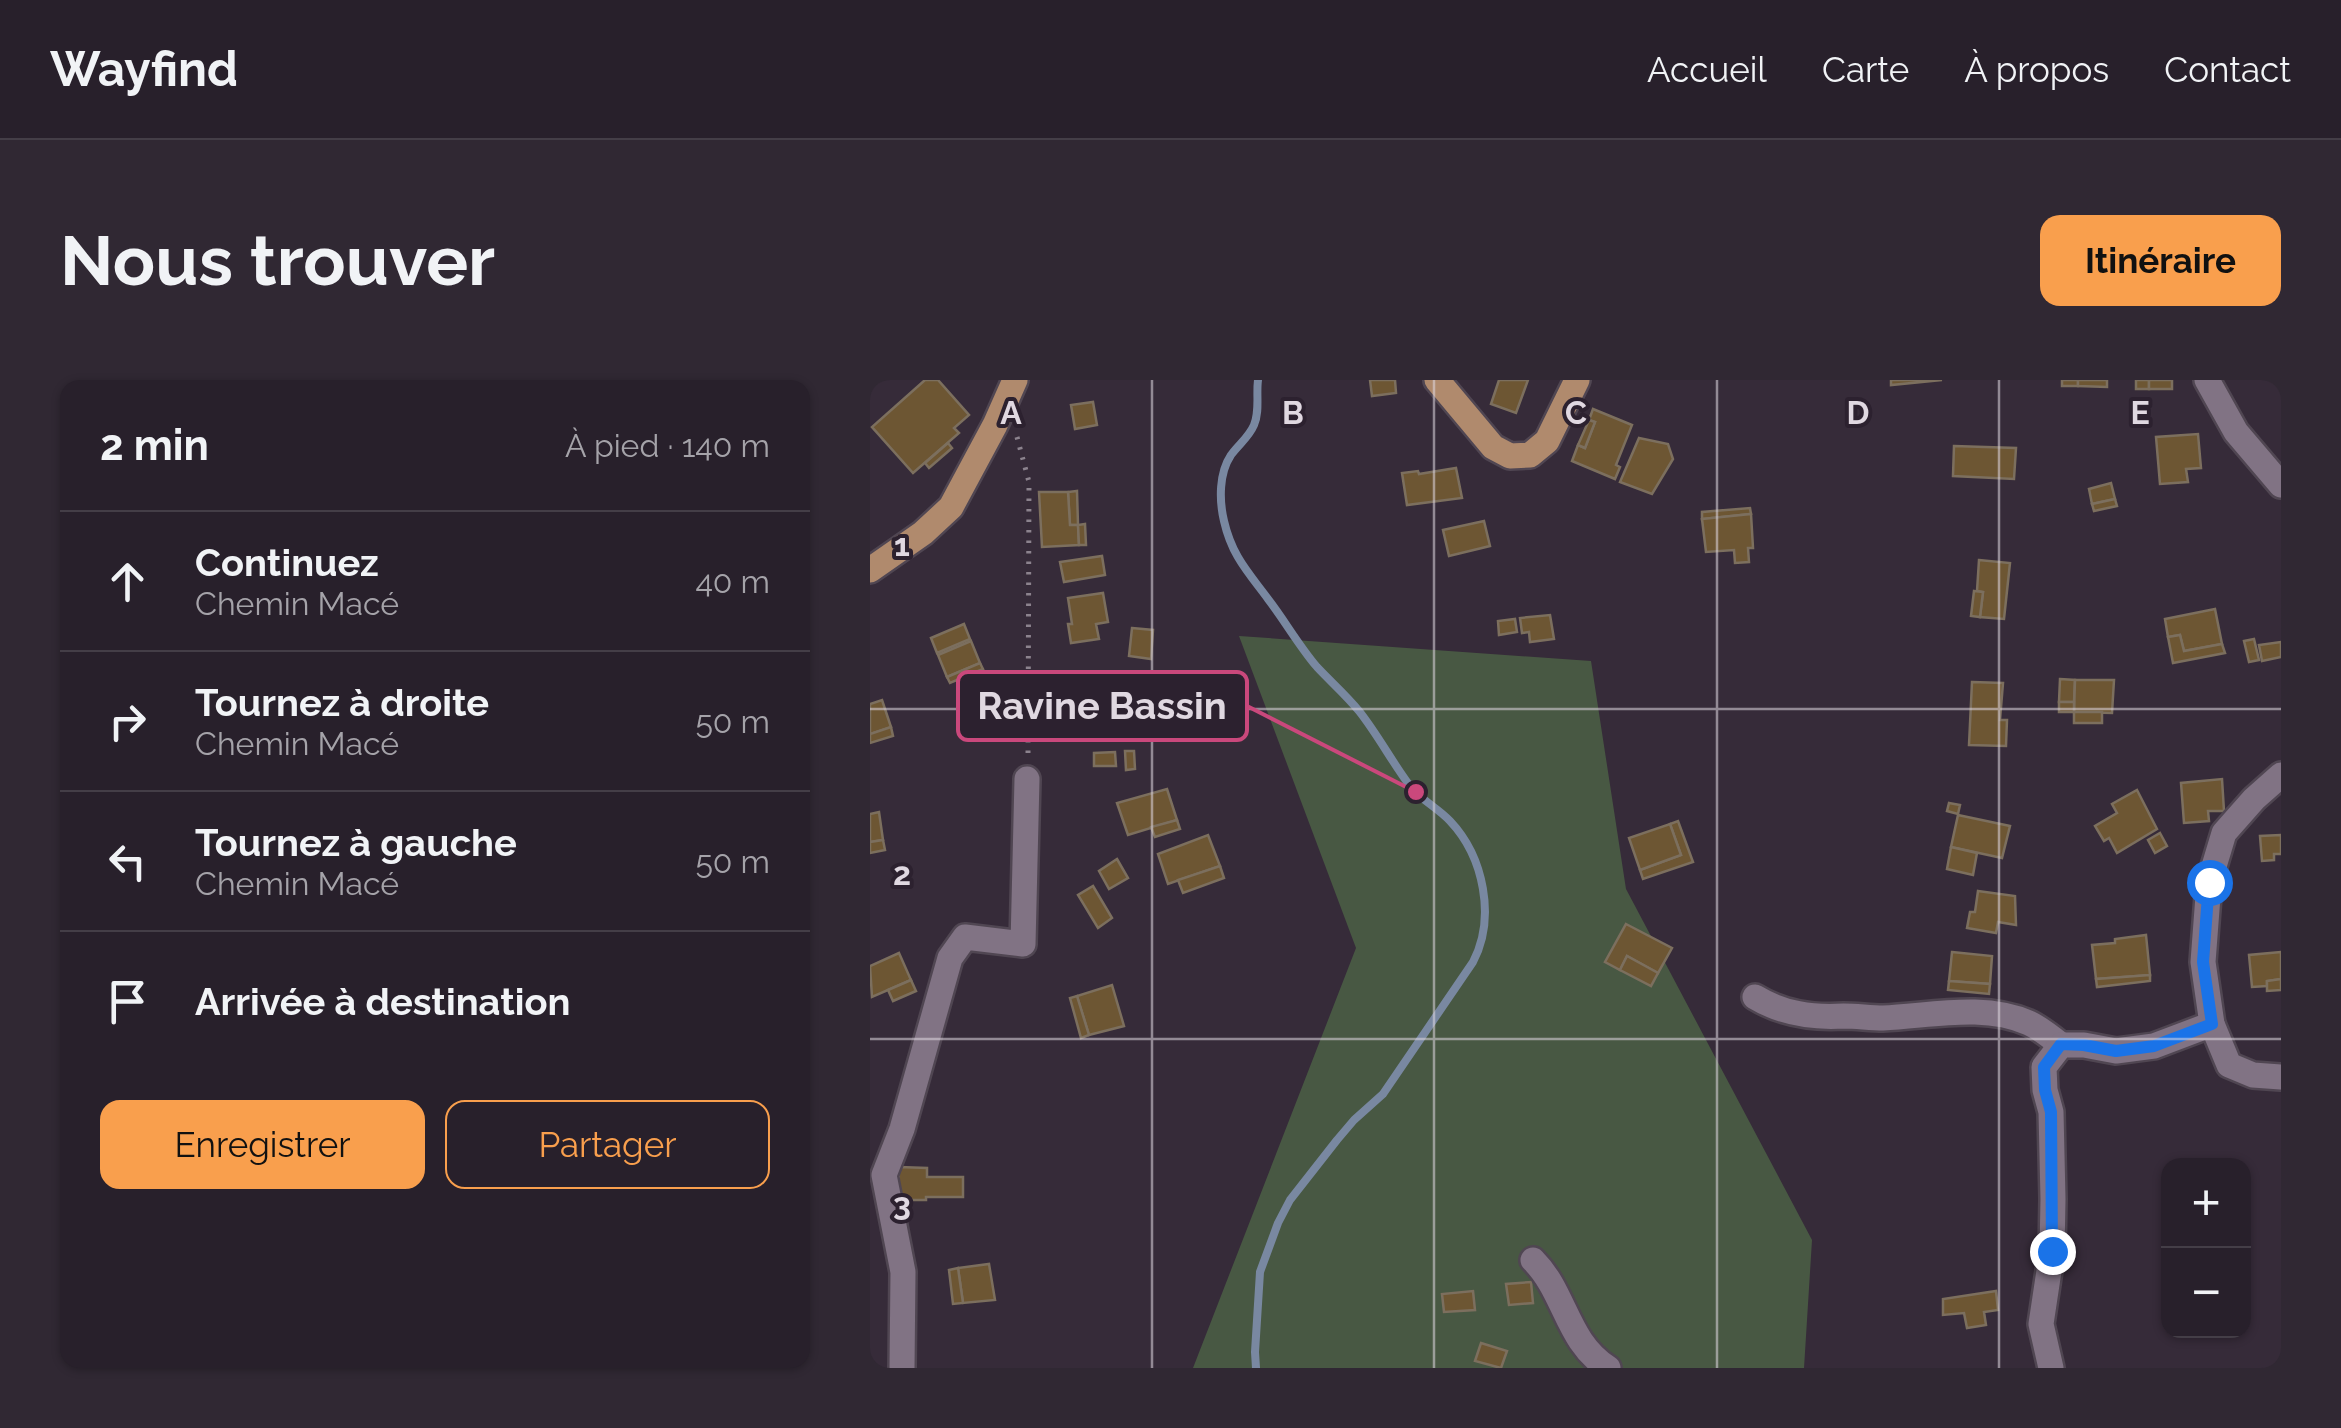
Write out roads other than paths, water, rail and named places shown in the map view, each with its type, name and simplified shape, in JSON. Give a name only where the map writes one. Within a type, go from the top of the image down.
[{"type":"main road","points":[[870,570],[923,533],[951,507],[1015,380]]},
{"type":"main road","points":[[1437,380],[1493,447],[1510,456],[1530,455],[1546,442],[1577,380]]},
{"type":"street","points":[[2207,380],[2236,432],[2281,485]]},
{"type":"street","points":[[2281,775],[2224,833],[2209,882],[2203,962],[2212,1024],[2228,1066],[2253,1075],[2281,1077]]},
{"type":"street","points":[[902,1368],[903,1272],[884,1175],[902,1129],[950,958],[965,937],[1023,944],[1027,779]]},
{"type":"street","points":[[1756,997],[1778,1010],[1826,1018],[1994,1014],[2025,1021],[2061,1044],[2116,1051],[2154,1046],[2212,1024]]},
{"type":"street","points":[[2051,1368],[2041,1324],[2052,1251],[2053,1199],[2051,1112],[2044,1067],[2061,1044]]},
{"type":"street","points":[[1532,1260],[1548,1275],[1576,1336],[1591,1357],[1608,1368]]},
{"type":"waterway","points":[[1256,1368],[1260,1272],[1278,1223],[1290,1200],[1337,1140],[1383,1094],[1473,962],[1480,945],[1485,908],[1478,870],[1462,836],[1410,786],[1359,711],[1304,651],[1231,544],[1222,513],[1222,478],[1231,455],[1254,425],[1258,380]]},
{"type":"place","name":"Ravine Bassin","points":[[1416,792]]}]
